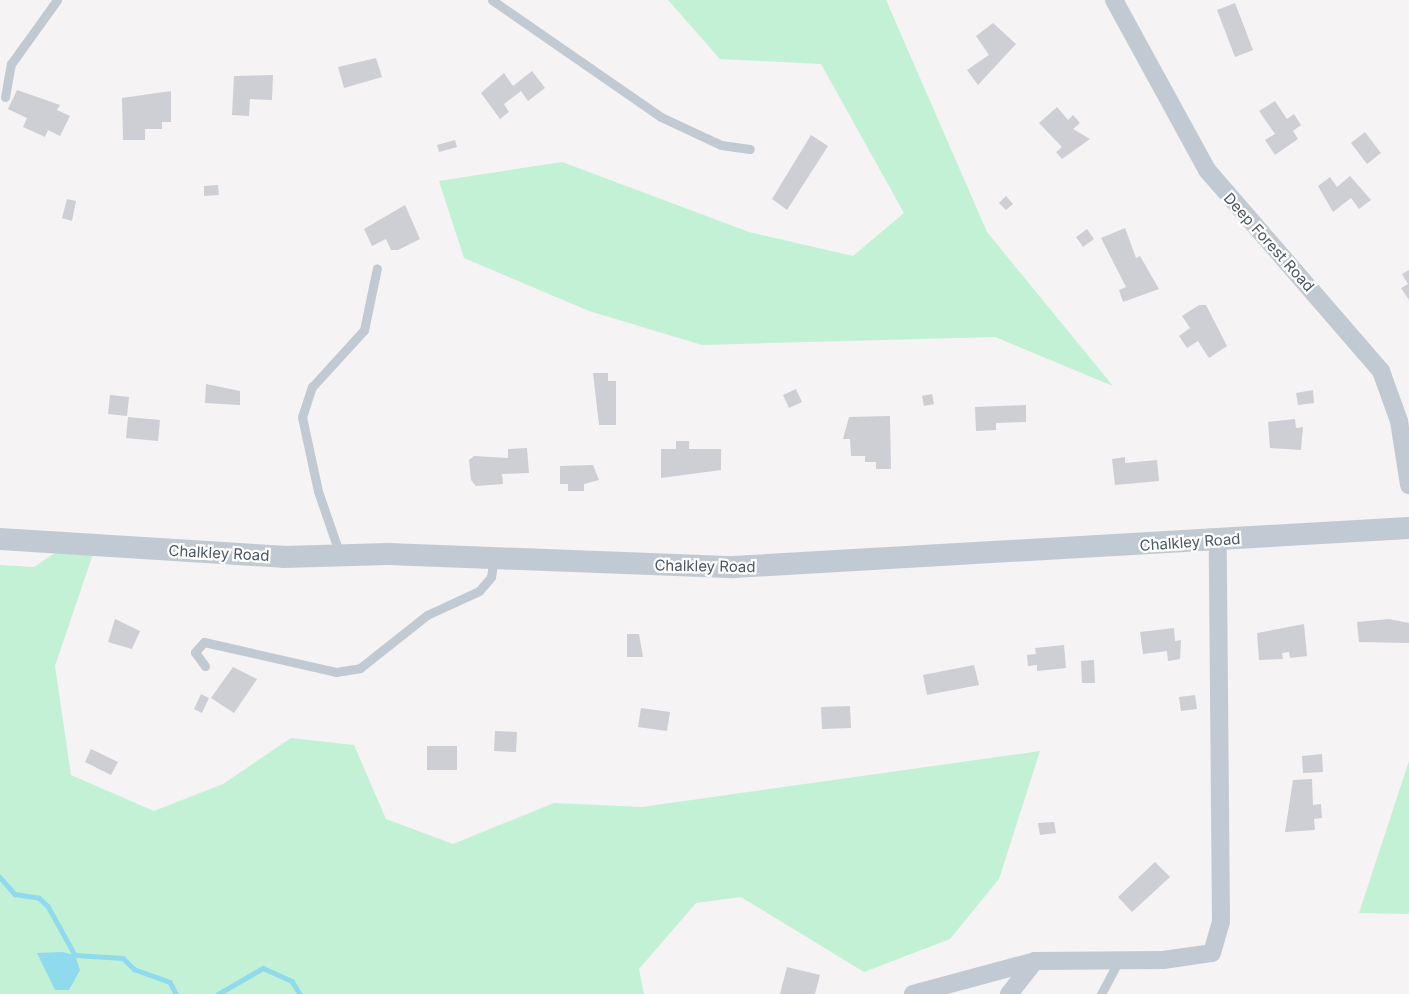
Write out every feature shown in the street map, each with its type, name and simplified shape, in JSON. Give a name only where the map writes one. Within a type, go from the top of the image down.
[{"type":"street","name":"Deep Forest Road","points":[[1114,0],[1207,171],[1381,371],[1400,421],[1409,485]]},
{"type":"street","name":"Chalkley Road","points":[[0,540],[283,557],[340,555],[808,566],[1409,528]]},
{"type":"street","points":[[913,994],[1035,961],[1119,960],[1212,953],[1220,928],[1218,540]]},
{"type":"street","points":[[1009,994],[1035,961]]},
{"type":"lane","points":[[5,97],[11,64],[57,0]]},
{"type":"lane","points":[[492,0],[661,117],[722,145],[750,149]]},
{"type":"lane","points":[[340,555],[318,491],[302,417],[319,377],[364,330],[377,268]]},
{"type":"lane","points":[[205,666],[195,652],[204,642],[336,672],[360,668],[427,615],[479,591],[491,577],[494,559]]},
{"type":"lane","points":[[1101,994],[1119,960]]},
{"type":"green space","points":[[668,0],[886,0],[987,232],[1113,386],[995,337],[702,345],[589,311],[464,258],[439,181],[562,162],[749,232],[853,256],[904,213],[821,64],[720,59]]},
{"type":"green space","points":[[58,551],[93,554],[55,666],[71,775],[154,811],[223,784],[291,738],[354,745],[386,819],[453,844],[554,803],[642,807],[1040,751],[999,879],[950,939],[864,972],[741,897],[696,903],[639,969],[644,994],[0,994],[0,565],[34,567]]},
{"type":"green space","points":[[1409,761],[1409,914],[1359,913]]},
{"type":"water","points":[[63,952],[75,955],[80,970],[69,990],[55,990],[37,953]]},
{"type":"building","points":[[1235,3],[1253,50],[1235,57],[1217,10]]},
{"type":"building","points":[[993,23],[1016,44],[978,85],[967,70],[989,55],[976,36]]},
{"type":"building","points":[[376,58],[382,77],[344,88],[338,67]]},
{"type":"building","points":[[532,71],[545,88],[528,101],[521,91],[504,104],[509,112],[500,119],[481,93],[504,73],[513,86]]},
{"type":"building","points":[[273,75],[272,100],[250,99],[249,116],[232,115],[234,76]]},
{"type":"building","points":[[17,90],[60,105],[57,110],[70,116],[60,136],[48,130],[45,137],[23,127],[27,118],[8,109]]},
{"type":"building","points":[[171,91],[171,122],[162,122],[162,129],[145,129],[145,140],[123,140],[122,98]]},
{"type":"building","points":[[1275,101],[1287,119],[1294,114],[1301,125],[1293,131],[1298,139],[1275,155],[1265,140],[1275,134],[1259,111]]},
{"type":"building","points":[[1057,107],[1068,120],[1073,115],[1080,123],[1073,129],[1090,139],[1062,159],[1056,152],[1062,147],[1039,123]]},
{"type":"building","points":[[1365,132],[1381,153],[1367,164],[1351,143]]},
{"type":"building","points":[[811,135],[828,146],[787,210],[772,199]]},
{"type":"building","points":[[455,140],[457,147],[439,152],[437,145]]},
{"type":"building","points":[[1350,176],[1371,200],[1359,209],[1351,198],[1333,212],[1318,186],[1330,177],[1337,187]]},
{"type":"building","points":[[218,185],[219,195],[204,196],[204,186]]},
{"type":"building","points":[[1006,196],[1013,204],[1006,210],[999,203]]},
{"type":"building","points":[[67,199],[76,201],[72,221],[62,218]]},
{"type":"building","points":[[405,205],[420,239],[398,250],[391,250],[386,239],[372,246],[364,229]]},
{"type":"building","points":[[1125,228],[1136,258],[1140,256],[1159,289],[1123,302],[1119,290],[1126,287],[1101,238]]},
{"type":"building","points":[[1087,229],[1094,239],[1083,247],[1076,237]]},
{"type":"building","points":[[1409,270],[1409,300],[1401,288],[1408,284],[1402,274]]},
{"type":"building","points":[[1199,305],[1206,305],[1227,346],[1209,358],[1198,341],[1187,348],[1179,336],[1190,328],[1182,316]]},
{"type":"building","points":[[593,373],[608,373],[608,381],[616,381],[616,425],[599,425]]},
{"type":"building","points":[[206,384],[240,391],[240,405],[205,403]]},
{"type":"building","points":[[796,389],[802,402],[789,408],[783,395]]},
{"type":"building","points":[[1313,390],[1314,403],[1298,405],[1296,393]]},
{"type":"building","points":[[932,394],[934,404],[924,406],[922,396]]},
{"type":"building","points":[[110,395],[129,397],[127,416],[108,414]]},
{"type":"building","points":[[1026,405],[1026,422],[996,423],[996,430],[976,431],[975,407]]},
{"type":"building","points":[[890,416],[891,469],[876,469],[876,462],[865,462],[865,456],[851,456],[850,439],[843,439],[849,417]]},
{"type":"building","points":[[128,417],[160,420],[158,441],[126,438]]},
{"type":"building","points":[[1295,419],[1296,428],[1303,427],[1301,450],[1270,448],[1268,422]]},
{"type":"building","points":[[676,441],[689,441],[689,449],[721,449],[721,470],[661,478],[661,449],[676,449]]},
{"type":"building","points":[[527,448],[529,473],[502,474],[503,484],[476,486],[471,480],[469,460],[474,456],[508,458],[508,449]]},
{"type":"building","points":[[1125,457],[1125,463],[1157,460],[1159,481],[1115,485],[1112,459]]},
{"type":"building","points":[[593,465],[599,480],[584,484],[584,491],[568,491],[568,484],[560,484],[560,466]]},
{"type":"building","points":[[115,619],[140,631],[132,649],[108,642]]},
{"type":"building","points":[[1389,619],[1409,623],[1409,643],[1359,642],[1357,622]]},
{"type":"building","points":[[1304,624],[1307,656],[1290,658],[1289,652],[1282,653],[1283,659],[1259,660],[1257,633]]},
{"type":"building","points":[[1174,628],[1175,641],[1181,640],[1180,659],[1168,661],[1167,651],[1143,654],[1140,632]]},
{"type":"building","points":[[627,634],[639,634],[643,657],[627,657]]},
{"type":"building","points":[[1064,645],[1066,668],[1037,671],[1037,665],[1028,666],[1027,655],[1036,654],[1035,648]]},
{"type":"building","points":[[1094,660],[1095,683],[1082,683],[1081,661]]},
{"type":"building","points":[[974,665],[979,685],[927,695],[923,675]]},
{"type":"building","points":[[233,667],[257,679],[234,713],[211,698]]},
{"type":"building","points":[[201,694],[209,698],[202,713],[194,709]]},
{"type":"building","points":[[1195,695],[1197,709],[1181,711],[1179,697]]},
{"type":"building","points":[[850,706],[851,728],[822,729],[821,707]]},
{"type":"building","points":[[641,708],[670,712],[667,731],[638,727]]},
{"type":"building","points":[[495,731],[517,732],[516,752],[494,751]]},
{"type":"building","points":[[427,746],[457,746],[457,770],[427,770]]},
{"type":"building","points":[[91,749],[118,762],[111,775],[85,762]]},
{"type":"building","points":[[1322,754],[1323,772],[1303,773],[1302,756]]},
{"type":"building","points":[[1312,779],[1313,805],[1321,804],[1322,818],[1314,819],[1315,830],[1285,832],[1293,780]]},
{"type":"building","points":[[1054,822],[1056,833],[1040,835],[1038,823]]},
{"type":"building","points":[[1155,862],[1170,877],[1132,912],[1118,897]]},
{"type":"building","points":[[787,967],[820,975],[815,994],[780,994]]},
{"type":"waterway","points":[[0,877],[15,894],[39,898],[48,906],[75,955],[123,958],[134,969],[170,982],[176,994]]},
{"type":"waterway","points":[[218,994],[263,968],[292,981],[300,994]]}]
